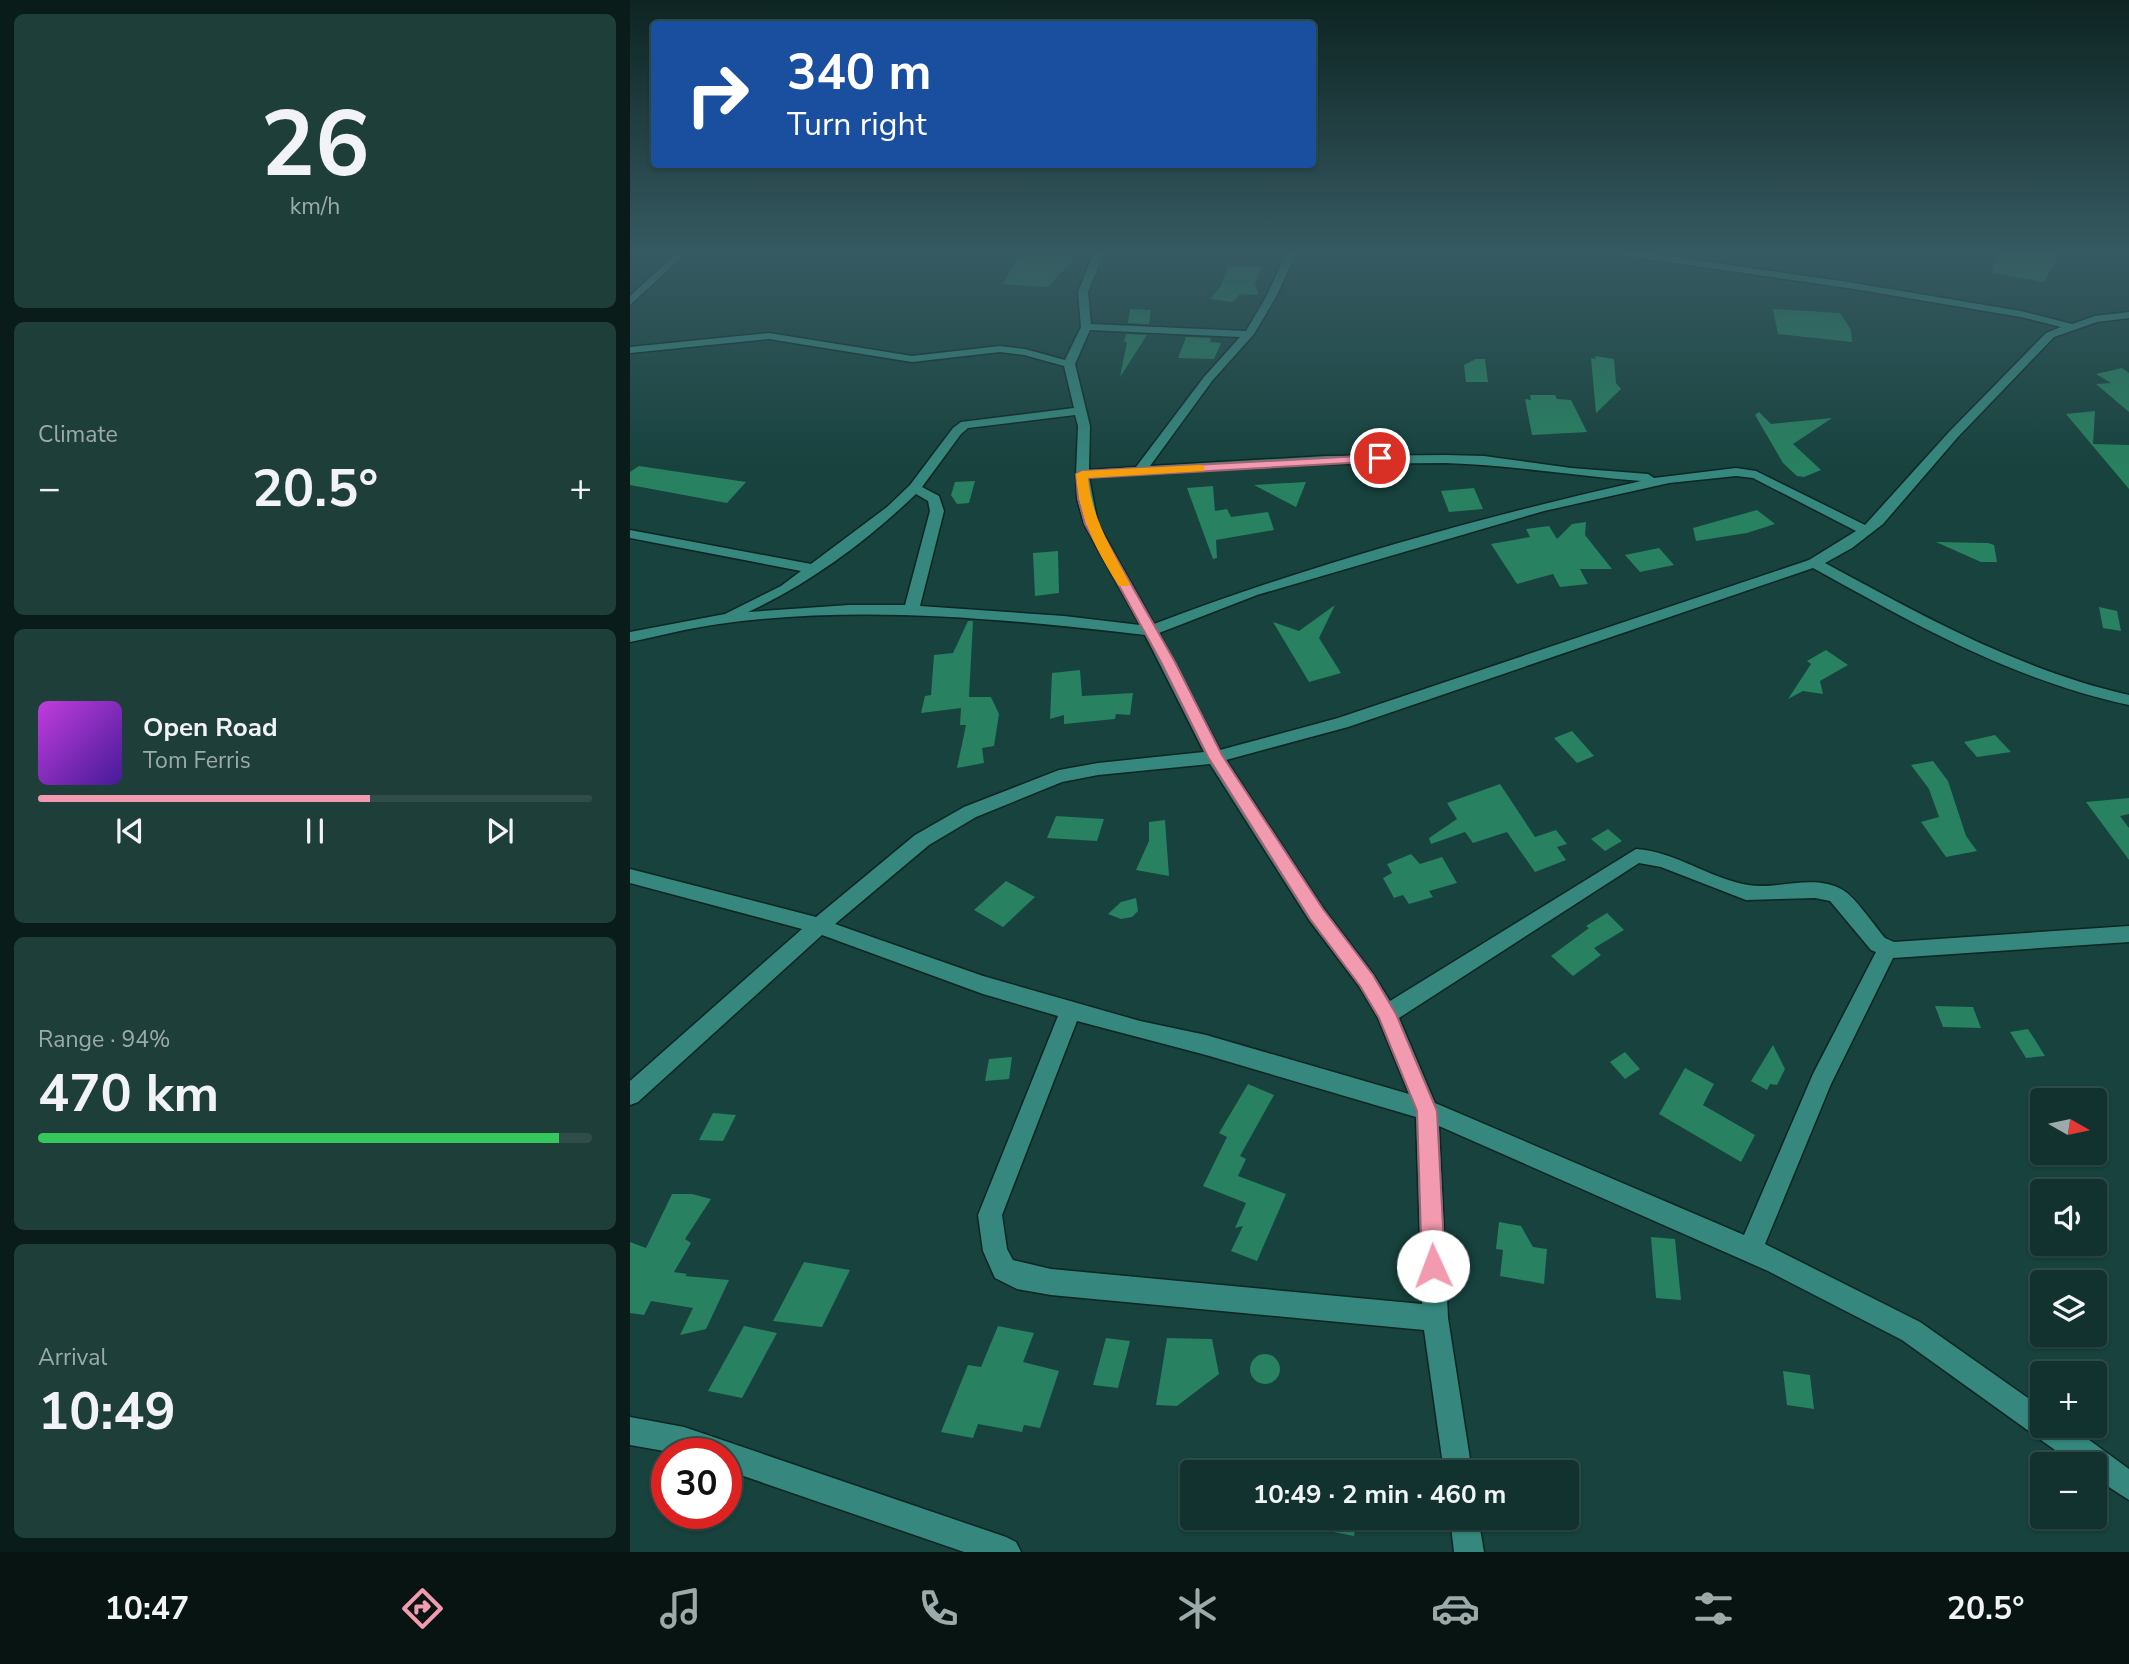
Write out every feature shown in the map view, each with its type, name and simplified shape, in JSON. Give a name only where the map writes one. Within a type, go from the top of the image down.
[{"type":"street","points":[[1086,322],[1069,364],[1084,426],[1082,474],[1084,498],[1091,524],[1168,662],[1215,757],[1316,914],[1366,980],[1387,1014],[1427,1111],[1435,1318],[1456,1460]]},
{"type":"street","points":[[1139,472],[1208,379],[1249,334],[1256,322]]},
{"type":"street","points":[[2055,322],[2069,326]]},
{"type":"street","points":[[630,1095],[819,926],[922,840],[970,812],[1059,776],[1098,769],[1215,757],[1342,723],[1814,563],[1867,531],[2037,345],[2050,335],[2082,322]]},
{"type":"street","points":[[1086,327],[1249,334]]},
{"type":"street","points":[[630,350],[769,336],[890,358],[912,359],[1000,349],[1025,352],[1069,364]]},
{"type":"street","points":[[719,620],[786,589],[892,510],[915,488],[957,430],[965,425],[1080,411]]},
{"type":"street","points":[[1082,474],[1326,460],[1466,459],[1603,475],[1669,479]]},
{"type":"street","points":[[630,637],[719,620],[823,612],[911,610],[1064,621],[1149,631],[1252,592],[1541,508],[1669,479],[1735,472],[1756,475],[1867,531]]},
{"type":"street","points":[[911,610],[937,511],[934,499],[915,488]]},
{"type":"street","points":[[630,534],[815,569]]},
{"type":"street","points":[[1814,563],[1996,656],[2047,678],[2101,696],[2129,701]]},
{"type":"street","points":[[1387,1014],[1636,856],[1653,858],[1742,891],[1779,894],[1818,888],[1828,891],[1837,896],[1878,944],[1887,949],[2129,933]]},
{"type":"street","points":[[630,876],[819,926],[983,985],[1206,1045],[1427,1111],[1750,1251],[1911,1331],[2030,1415]]},
{"type":"street","points":[[1750,1251],[1821,1081],[1887,949]]},
{"type":"street","points":[[1071,1010],[990,1215],[995,1251],[1004,1269],[1017,1276],[1051,1282],[1435,1318]]},
{"type":"street","points":[[630,1431],[668,1438]]},
{"type":"street","points":[[2063,1438],[2126,1482]]},
{"type":"street","points":[[742,1461],[1006,1552]]},
{"type":"street","points":[[1466,1530],[1469,1552]]},
{"type":"building","points":[[1776,322],[1846,322],[1851,330],[1852,342],[1778,334]]},
{"type":"building","points":[[1126,334],[1147,335],[1120,377],[1127,342],[1124,342]]},
{"type":"building","points":[[1186,337],[1211,338],[1210,342],[1221,343],[1214,359],[1178,358]]},
{"type":"building","points":[[1595,356],[1614,359],[1616,383],[1621,389],[1596,413],[1591,358],[1596,359]]},
{"type":"building","points":[[1476,359],[1485,359],[1488,382],[1466,382],[1464,365]]},
{"type":"building","points":[[2122,368],[2129,373],[2129,412],[2096,384],[2111,383],[2096,374]]},
{"type":"building","points":[[1530,395],[1555,395],[1557,399],[1571,400],[1587,432],[1532,435],[1525,399],[1531,400]]},
{"type":"building","points":[[2095,411],[2093,444],[2129,445],[2129,489],[2066,414]]},
{"type":"building","points":[[1759,412],[1771,424],[1832,418],[1793,444],[1821,470],[1804,477],[1797,476],[1783,463],[1755,415]]},
{"type":"building","points":[[639,466],[746,482],[727,503],[630,485],[630,472]]},
{"type":"building","points":[[975,481],[969,503],[957,504],[951,495],[955,482]]},
{"type":"building","points":[[1306,482],[1296,507],[1254,485]]},
{"type":"building","points":[[1213,486],[1215,511],[1227,509],[1231,517],[1268,512],[1274,530],[1216,540],[1217,558],[1213,559],[1187,488]]},
{"type":"building","points":[[1474,488],[1483,509],[1449,512],[1441,491]]},
{"type":"building","points":[[1757,510],[1775,524],[1747,533],[1696,541],[1693,528]]},
{"type":"building","points":[[1586,522],[1585,535],[1612,569],[1580,569],[1588,584],[1560,587],[1553,574],[1517,584],[1491,544],[1530,537],[1526,529],[1549,526],[1557,539],[1572,524]]},
{"type":"building","points":[[1936,542],[1988,543],[1994,545],[1997,562],[1981,562]]},
{"type":"building","points":[[1659,548],[1674,565],[1640,572],[1625,555]]},
{"type":"building","points":[[1058,551],[1059,593],[1035,596],[1033,553]]},
{"type":"building","points":[[1335,605],[1319,638],[1341,673],[1309,682],[1273,622],[1299,631]]},
{"type":"building","points":[[2099,607],[2117,611],[2121,631],[2103,628]]},
{"type":"building","points":[[968,621],[973,621],[969,697],[991,697],[999,714],[994,746],[982,748],[984,763],[957,768],[966,725],[960,725],[961,708],[921,713],[925,696],[931,695],[934,655],[953,653]]},
{"type":"building","points":[[1826,650],[1848,665],[1820,681],[1823,694],[1803,691],[1788,699],[1811,664],[1807,661]]},
{"type":"building","points":[[1080,670],[1082,696],[1133,693],[1130,715],[1116,714],[1115,719],[1064,724],[1064,715],[1050,719],[1052,673]]},
{"type":"building","points":[[1572,731],[1594,756],[1577,763],[1554,738]]},
{"type":"building","points":[[1995,735],[2011,752],[1977,757],[1964,742]]},
{"type":"building","points":[[1933,761],[1948,781],[1966,836],[1977,851],[1946,857],[1921,822],[1939,817],[1929,789],[1911,765]]},
{"type":"building","points":[[1500,784],[1535,837],[1556,830],[1567,844],[1557,847],[1566,860],[1535,872],[1507,832],[1473,843],[1465,832],[1431,844],[1429,838],[1457,819],[1447,803]]},
{"type":"building","points":[[2129,798],[2129,814],[2120,816],[2129,828],[2129,860],[2086,802]]},
{"type":"building","points":[[1056,816],[1104,819],[1097,841],[1047,838]]},
{"type":"building","points":[[1165,820],[1169,876],[1136,870],[1149,841],[1149,822]]},
{"type":"building","points":[[1608,829],[1622,841],[1605,851],[1591,839]]},
{"type":"building","points":[[1411,854],[1420,864],[1442,857],[1457,883],[1429,891],[1433,897],[1409,904],[1403,895],[1394,898],[1383,878],[1392,873],[1387,864]]},
{"type":"building","points":[[1006,881],[1035,897],[1003,927],[974,910]]},
{"type":"building","points":[[1136,898],[1138,911],[1132,917],[1121,919],[1108,914],[1121,902]]},
{"type":"building","points":[[1607,913],[1624,930],[1594,948],[1601,955],[1573,976],[1551,956],[1589,928],[1586,926]]},
{"type":"building","points":[[1935,1006],[1973,1007],[1981,1028],[1943,1027]]},
{"type":"building","points":[[2028,1029],[2045,1056],[2026,1058],[2010,1032]]},
{"type":"building","points":[[1773,1045],[1785,1069],[1777,1085],[1770,1084],[1767,1090],[1751,1081]]},
{"type":"building","points":[[1625,1052],[1640,1069],[1625,1079],[1610,1062]]},
{"type":"building","points":[[1012,1057],[1009,1079],[985,1081],[989,1059]]},
{"type":"building","points":[[1685,1068],[1714,1084],[1703,1105],[1755,1135],[1741,1162],[1659,1114]]},
{"type":"building","points":[[1248,1084],[1274,1095],[1240,1156],[1246,1159],[1238,1176],[1286,1194],[1257,1261],[1231,1251],[1243,1226],[1235,1228],[1246,1203],[1203,1186],[1227,1137],[1219,1133]]},
{"type":"building","points":[[713,1113],[736,1115],[723,1141],[699,1140]]},
{"type":"building","points":[[672,1194],[692,1194],[711,1199],[685,1239],[691,1243],[674,1272],[687,1274],[685,1276],[729,1280],[706,1329],[680,1335],[693,1308],[651,1301],[644,1315],[630,1313],[630,1242],[646,1248]]},
{"type":"building","points":[[1499,1222],[1521,1226],[1533,1247],[1547,1249],[1544,1284],[1500,1276],[1503,1250],[1496,1249]]},
{"type":"building","points":[[1651,1237],[1675,1239],[1681,1300],[1656,1298]]},
{"type":"building","points":[[804,1262],[850,1270],[822,1327],[773,1321]]},
{"type":"building","points":[[744,1326],[777,1333],[742,1398],[708,1391]]},
{"type":"building","points":[[998,1326],[1034,1333],[1023,1362],[1059,1371],[1040,1428],[1024,1425],[1022,1432],[978,1424],[973,1438],[941,1432],[968,1365],[981,1367]]},
{"type":"building","points":[[1106,1338],[1130,1341],[1118,1388],[1093,1385]]},
{"type":"building","points":[[1167,1338],[1212,1339],[1219,1374],[1177,1406],[1156,1405]]},
{"type":"building","points":[[1265,1354],[1271,1355],[1279,1363],[1279,1375],[1271,1383],[1265,1384],[1259,1383],[1251,1375],[1250,1369],[1251,1363],[1259,1355]]},
{"type":"building","points":[[1783,1371],[1810,1375],[1814,1409],[1787,1405]]},
{"type":"building","points":[[1323,1530],[1355,1530],[1354,1536]]},
{"type":"slow traffic","points":[[1123,584],[1091,524],[1084,498],[1082,474],[1200,468]]},
{"type":"route","points":[[1380,458],[1082,474],[1084,498],[1091,524],[1168,662],[1215,757],[1268,835],[1316,914],[1366,980],[1387,1014],[1427,1111],[1433,1266]]}]
